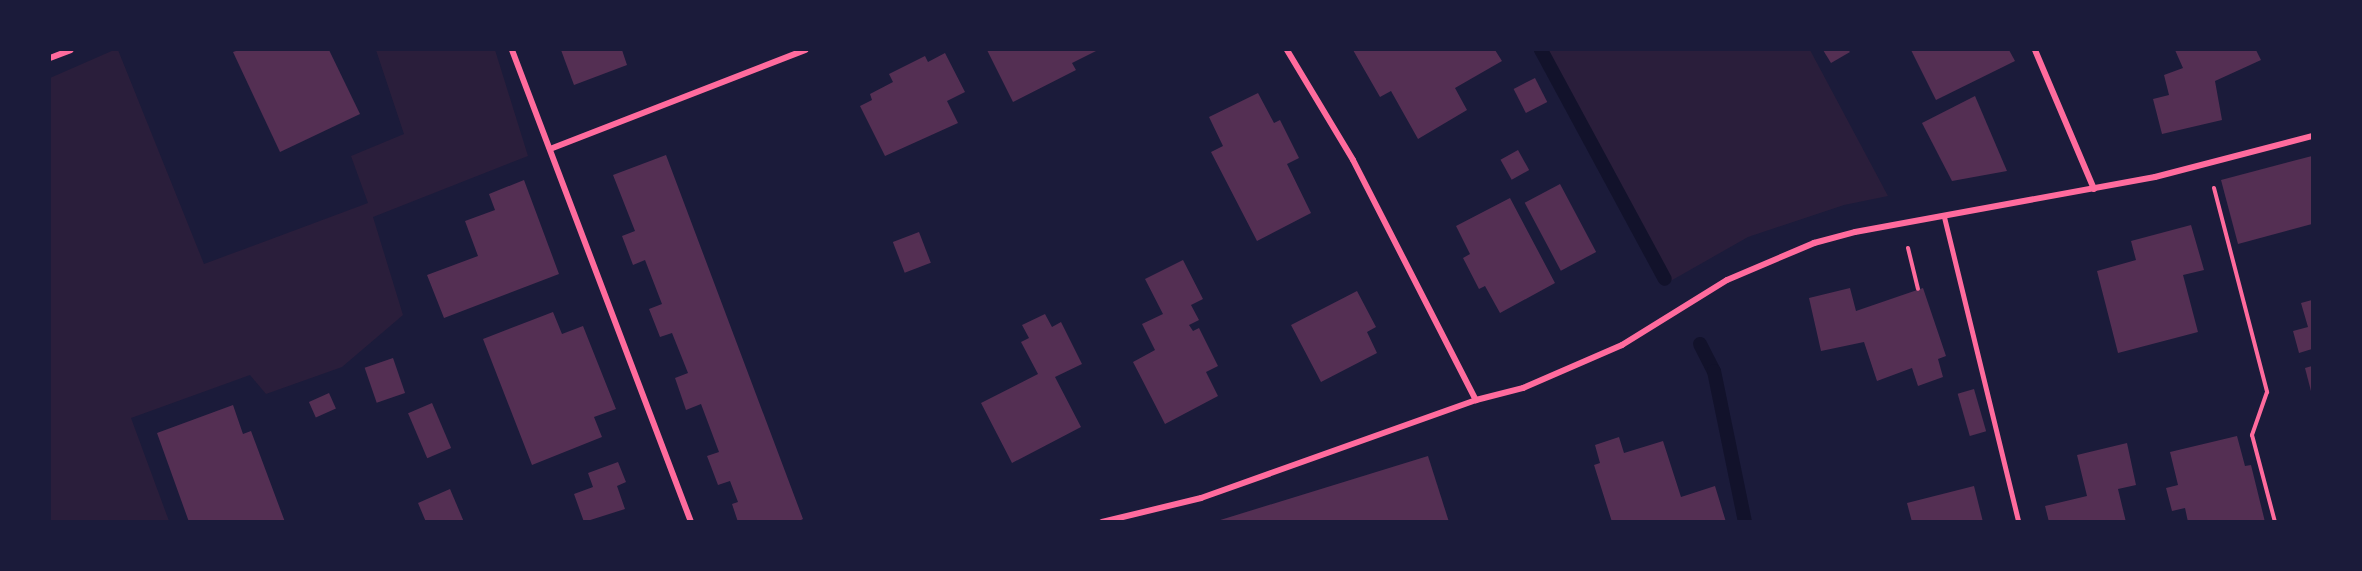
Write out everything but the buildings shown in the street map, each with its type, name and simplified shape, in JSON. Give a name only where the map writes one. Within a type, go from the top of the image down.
[{"type":"street","points":[[50,58],[71,50]]},
{"type":"street","points":[[512,50],[691,522]]},
{"type":"street","points":[[550,149],[804,50]]},
{"type":"street","points":[[1287,50],[1353,160],[1476,400]]},
{"type":"street","points":[[2035,50],[2094,189]]},
{"type":"street","points":[[1102,522],[1201,498],[1476,400],[1523,388],[1622,345],[1727,280],[1770,260],[1855,232],[2094,189],[2313,136]]},
{"type":"lane","points":[[1944,215],[2019,522]]},
{"type":"path","points":[[2213,184],[2267,392],[2252,435],[2275,522]]},
{"type":"path","points":[[1907,244],[1918,289]]},
{"type":"shaded area","points":[[118,50],[204,264],[368,203],[351,156],[404,134],[376,50],[495,50],[528,156],[373,217],[403,315],[342,367],[266,394],[250,375],[131,418],[169,521],[50,521],[50,78]]},
{"type":"shaded area","points":[[1543,50],[1810,50],[1888,196],[1844,205],[1748,237],[1667,283]]},
{"type":"waterway","points":[[1541,50],[1665,279]]},
{"type":"waterway","points":[[1700,344],[1714,371],[1745,522]]}]
